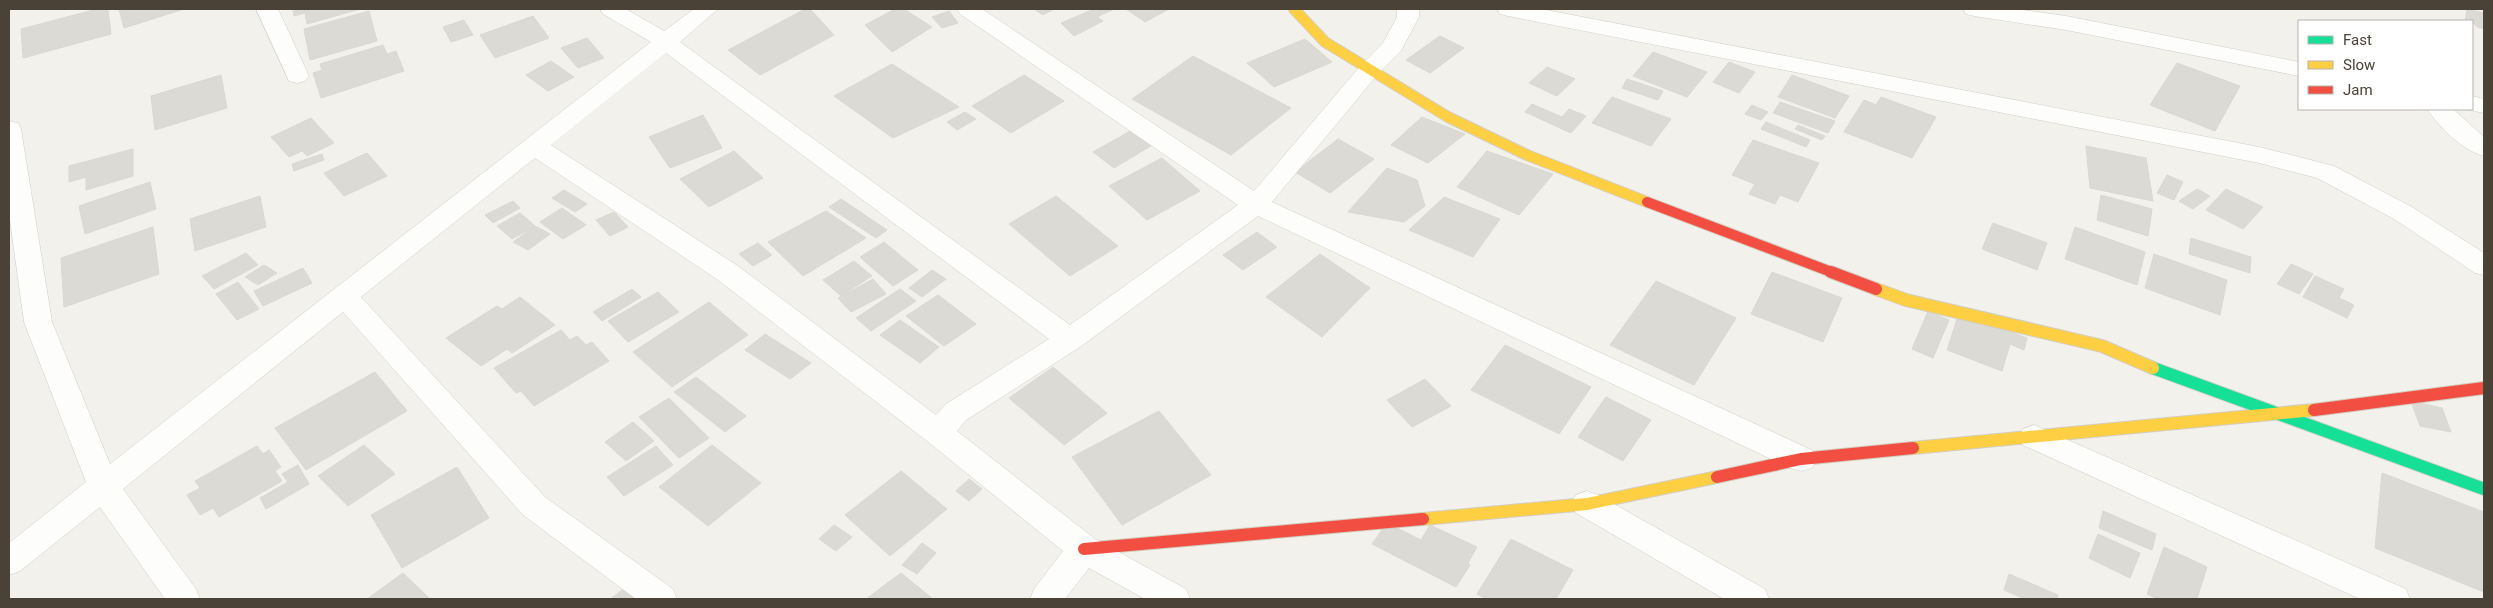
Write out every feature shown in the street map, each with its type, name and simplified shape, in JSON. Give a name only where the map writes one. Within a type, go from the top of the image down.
[{"type":"street","points":[[267,9],[298,76]]},
{"type":"street","points":[[611,9],[666,42],[1070,340]]},
{"type":"street","points":[[9,561],[707,9]]},
{"type":"street","points":[[968,9],[1256,205],[1801,459]]},
{"type":"street","points":[[1294,9],[1325,42],[1448,117],[1527,155],[1822,270],[1906,300],[2102,346],[2165,373],[2484,489]]},
{"type":"street","points":[[938,433],[956,412],[1070,340],[1256,205],[1370,69],[1393,46],[1408,17],[1408,9]]},
{"type":"street","points":[[1508,9],[2259,155],[2325,172],[2403,213],[2484,266]]},
{"type":"street","points":[[1974,9],[2066,23],[2298,69]]},
{"type":"street","points":[[2441,110],[2470,138],[2484,148]]},
{"type":"street","points":[[9,129],[38,322],[103,486],[184,599]]},
{"type":"street","points":[[534,146],[728,274],[938,433],[1032,510],[1084,549],[1174,599]]},
{"type":"street","points":[[344,296],[534,506],[661,599]]},
{"type":"street","points":[[1046,599],[1084,549],[1587,504],[1801,459],[2279,414],[2484,388]]},
{"type":"street","points":[[2034,437],[2394,599]]},
{"type":"street","points":[[1587,504],[1753,599]]},
{"type":"building","points":[[97,9],[108,9],[111,34],[23,58],[21,29]]},
{"type":"building","points":[[119,9],[184,9],[124,28]]},
{"type":"building","points":[[293,9],[360,9],[307,24],[305,13],[294,16]]},
{"type":"building","points":[[805,9],[810,9],[834,35],[760,75],[728,50]]},
{"type":"building","points":[[895,9],[904,9],[932,27],[892,52],[865,25]]},
{"type":"building","points":[[1034,9],[1054,9],[1043,15]]},
{"type":"building","points":[[1094,9],[1114,9],[1097,17],[1103,21],[1074,36],[1061,23]]},
{"type":"building","points":[[1126,9],[1169,9],[1145,22]]},
{"type":"building","points":[[2467,9],[2484,13],[2484,29],[2477,27],[2473,20],[2465,20]]},
{"type":"building","points":[[369,11],[377,41],[310,60],[304,29]]},
{"type":"building","points":[[949,11],[958,23],[942,28],[932,17]]},
{"type":"building","points":[[533,16],[549,38],[495,58],[480,35]]},
{"type":"building","points":[[464,20],[473,35],[451,42],[443,27]]},
{"type":"building","points":[[1440,36],[1464,48],[1430,73],[1406,60]]},
{"type":"building","points":[[587,38],[604,58],[578,68],[561,48]]},
{"type":"building","points":[[1305,39],[1332,62],[1274,87],[1247,63]]},
{"type":"building","points":[[383,45],[387,54],[396,51],[404,71],[321,98],[313,73],[322,70],[320,64]]},
{"type":"building","points":[[1653,52],[1707,72],[1687,97],[1633,76]]},
{"type":"building","points":[[1193,56],[1291,108],[1231,155],[1132,99]]},
{"type":"building","points":[[551,61],[574,77],[548,91],[526,75]]},
{"type":"building","points":[[1729,62],[1755,72],[1739,93],[1713,82]]},
{"type":"building","points":[[2177,63],[2240,86],[2215,131],[2150,105]]},
{"type":"building","points":[[892,64],[959,107],[893,138],[834,96]]},
{"type":"building","points":[[1547,67],[1575,79],[1557,96],[1529,83]]},
{"type":"building","points":[[221,75],[227,108],[155,130],[151,96]]},
{"type":"building","points":[[1024,75],[1064,101],[1011,133],[972,106]]},
{"type":"building","points":[[1792,75],[1849,96],[1835,118],[1778,97]]},
{"type":"building","points":[[1627,79],[1663,91],[1658,100],[1622,88]]},
{"type":"building","points":[[1612,97],[1671,119],[1651,146],[1592,123]]},
{"type":"building","points":[[1881,97],[1936,117],[1912,158],[1844,132],[1864,100],[1876,105]]},
{"type":"building","points":[[1780,102],[1835,121],[1828,133],[1773,113]]},
{"type":"building","points":[[1532,104],[1562,117],[1569,109],[1586,116],[1571,133],[1525,112]]},
{"type":"building","points":[[1752,105],[1768,112],[1761,120],[1745,114]]},
{"type":"building","points":[[965,112],[976,119],[957,130],[947,122]]},
{"type":"building","points":[[703,115],[722,148],[670,168],[649,137]]},
{"type":"building","points":[[1422,117],[1465,134],[1428,163],[1391,145]]},
{"type":"building","points":[[311,118],[334,143],[307,156],[302,151],[289,157],[271,137]]},
{"type":"building","points":[[1766,122],[1810,140],[1806,147],[1761,129]]},
{"type":"building","points":[[1798,125],[1825,136],[1822,140],[1795,129]]},
{"type":"building","points":[[1134,129],[1154,144],[1114,168],[1093,152]]},
{"type":"building","points":[[1338,139],[1374,159],[1330,193],[1295,172]]},
{"type":"building","points":[[1753,140],[1819,163],[1798,202],[1780,195],[1775,204],[1749,194],[1755,184],[1732,175]]},
{"type":"building","points":[[2086,146],[2146,158],[2153,201],[2090,188]]},
{"type":"building","points":[[133,149],[133,176],[86,190],[86,177],[69,182],[69,166]]},
{"type":"building","points":[[734,151],[763,178],[709,207],[680,179]]},
{"type":"building","points":[[1487,151],[1553,174],[1519,215],[1457,187]]},
{"type":"building","points":[[367,153],[387,176],[344,196],[324,173]]},
{"type":"building","points":[[322,154],[324,160],[294,171],[292,164]]},
{"type":"building","points":[[1162,158],[1200,191],[1147,220],[1109,186]]},
{"type":"building","points":[[1387,168],[1417,180],[1425,206],[1404,222],[1348,212]]},
{"type":"building","points":[[2167,175],[2183,182],[2174,200],[2157,193]]},
{"type":"building","points":[[150,182],[156,209],[85,234],[79,206]]},
{"type":"building","points":[[2197,189],[2210,196],[2193,209],[2179,201]]},
{"type":"building","points":[[2226,189],[2263,207],[2243,229],[2206,210]]},
{"type":"building","points":[[564,190],[587,204],[575,212],[552,198]]},
{"type":"building","points":[[2101,195],[2152,209],[2148,236],[2097,220]]},
{"type":"building","points":[[260,196],[266,227],[195,251],[190,219]]},
{"type":"building","points":[[1056,196],[1118,246],[1070,276],[1009,224]]},
{"type":"building","points":[[1444,197],[1500,219],[1473,257],[1409,230]]},
{"type":"building","points":[[841,199],[887,230],[876,238],[829,207]]},
{"type":"building","points":[[513,201],[520,208],[493,223],[485,215]]},
{"type":"building","points":[[562,208],[586,225],[563,239],[540,222]]},
{"type":"building","points":[[826,211],[866,238],[803,276],[768,242]]},
{"type":"building","points":[[614,212],[628,227],[610,236],[596,220]]},
{"type":"building","points":[[520,213],[535,226],[512,239],[497,226]]},
{"type":"building","points":[[1993,223],[2047,243],[2037,270],[1982,249]]},
{"type":"building","points":[[535,226],[550,234],[528,250],[513,242]]},
{"type":"building","points":[[153,227],[159,274],[64,307],[61,258]]},
{"type":"building","points":[[2075,227],[2145,252],[2137,285],[2065,259]]},
{"type":"building","points":[[1257,232],[1277,247],[1243,270],[1223,255]]},
{"type":"building","points":[[2191,238],[2251,257],[2250,273],[2189,254]]},
{"type":"building","points":[[884,242],[918,270],[893,286],[860,257]]},
{"type":"building","points":[[758,243],[772,255],[753,266],[739,254]]},
{"type":"building","points":[[246,253],[258,265],[214,289],[202,276]]},
{"type":"building","points":[[1320,254],[1370,288],[1322,337],[1266,297]]},
{"type":"building","points":[[2154,254],[2227,280],[2220,315],[2145,288]]},
{"type":"building","points":[[854,261],[872,276],[841,296],[823,280]]},
{"type":"building","points":[[2291,264],[2313,274],[2299,294],[2277,284]]},
{"type":"building","points":[[264,265],[277,273],[258,285],[245,277]]},
{"type":"building","points":[[303,268],[312,283],[263,306],[254,291]]},
{"type":"building","points":[[932,270],[946,279],[922,297],[909,288]]},
{"type":"building","points":[[1772,272],[1842,298],[1823,342],[1751,314]]},
{"type":"building","points":[[2315,276],[2344,289],[2339,298],[2354,305],[2347,318],[2303,297]]},
{"type":"building","points":[[873,279],[886,294],[851,312],[838,298]]},
{"type":"building","points":[[1656,281],[1736,318],[1694,385],[1610,345]]},
{"type":"building","points":[[238,282],[259,309],[237,320],[216,294]]},
{"type":"building","points":[[632,289],[641,297],[602,321],[593,312]]},
{"type":"building","points":[[900,289],[916,301],[871,331],[856,318]]},
{"type":"building","points":[[658,292],[679,312],[628,342],[608,321]]},
{"type":"building","points":[[938,295],[976,324],[944,346],[906,316]]},
{"type":"building","points":[[520,297],[555,325],[512,353],[507,349],[481,366],[446,338],[497,306],[502,309]]},
{"type":"building","points":[[709,302],[748,335],[672,387],[633,352]]},
{"type":"building","points":[[1928,311],[1949,320],[1933,358],[1912,349]]},
{"type":"building","points":[[1959,313],[2027,338],[2024,350],[2010,344],[2002,371],[1947,350]]},
{"type":"building","points":[[900,320],[939,347],[920,363],[880,335]]},
{"type":"building","points":[[561,330],[570,340],[577,336],[586,345],[592,342],[609,361],[534,406],[521,391],[516,393],[494,368]]},
{"type":"building","points":[[765,334],[811,363],[790,379],[745,350]]},
{"type":"building","points":[[1505,345],[1591,387],[1559,434],[1471,390]]},
{"type":"building","points":[[1053,367],[1107,413],[1064,445],[1009,398]]},
{"type":"building","points":[[375,372],[407,411],[306,470],[275,428]]},
{"type":"building","points":[[696,377],[746,416],[725,432],[674,392]]},
{"type":"building","points":[[1425,379],[1451,406],[1412,427],[1387,400]]},
{"type":"building","points":[[1606,397],[1651,420],[1623,461],[1578,437]]},
{"type":"building","points":[[669,398],[709,438],[679,458],[639,417]]},
{"type":"building","points":[[2411,401],[2442,408],[2451,432],[2420,426]]},
{"type":"building","points":[[1159,411],[1211,475],[1122,525],[1072,457]]},
{"type":"building","points":[[633,422],[654,441],[626,461],[605,442]]},
{"type":"building","points":[[364,445],[395,474],[348,506],[318,476]]},
{"type":"building","points":[[712,445],[761,483],[708,526],[659,487]]},
{"type":"building","points":[[257,446],[263,454],[269,450],[281,467],[275,471],[282,481],[219,517],[213,508],[200,515],[187,495],[200,488],[195,481]]},
{"type":"building","points":[[656,446],[673,465],[624,496],[607,477]]},
{"type":"building","points":[[298,465],[309,484],[266,509],[260,498],[288,482],[282,474]]},
{"type":"building","points":[[457,467],[489,518],[402,568],[371,515]]},
{"type":"building","points":[[901,471],[947,509],[890,556],[845,515]]},
{"type":"building","points":[[2382,473],[2484,512],[2484,592],[2375,548]]},
{"type":"building","points":[[969,479],[982,489],[969,501],[956,491]]},
{"type":"building","points":[[2103,511],[2156,534],[2152,550],[2099,528]]},
{"type":"building","points":[[1387,523],[1421,540],[1430,525],[1477,547],[1468,563],[1470,565],[1456,587],[1372,544]]},
{"type":"building","points":[[834,525],[852,537],[836,551],[819,539]]},
{"type":"building","points":[[2098,534],[2140,553],[2130,578],[2089,558]]},
{"type":"building","points":[[1511,539],[1573,570],[1556,599],[1486,599],[1477,594]]},
{"type":"building","points":[[922,543],[936,553],[917,574],[902,565]]},
{"type":"building","points":[[2164,547],[2207,567],[2197,599],[2158,599],[2147,594]]},
{"type":"building","points":[[403,573],[430,599],[367,599]]},
{"type":"building","points":[[901,573],[933,599],[866,599]]},
{"type":"building","points":[[2009,574],[2058,595],[2057,599],[2025,599],[2004,590]]},
{"type":"building","points":[[626,587],[639,599],[610,599]]},
{"type":"traffic: fast","points":[[2153,368],[2484,489]]},
{"type":"traffic: slow","points":[[1294,9],[1325,42],[1448,117],[1527,155],[1647,202]]},
{"type":"traffic: slow","points":[[1876,289],[1906,300],[2102,346],[2153,368]]},
{"type":"traffic: slow","points":[[1913,448],[2314,410]]},
{"type":"traffic: slow","points":[[1423,519],[1587,504],[1717,477]]},
{"type":"traffic: jam","points":[[1647,202],[1876,289]]},
{"type":"traffic: jam","points":[[2314,410],[2484,388]]},
{"type":"traffic: jam","points":[[1717,477],[1801,459],[1913,448]]},
{"type":"traffic: jam","points":[[1084,549],[1423,519]]}]
